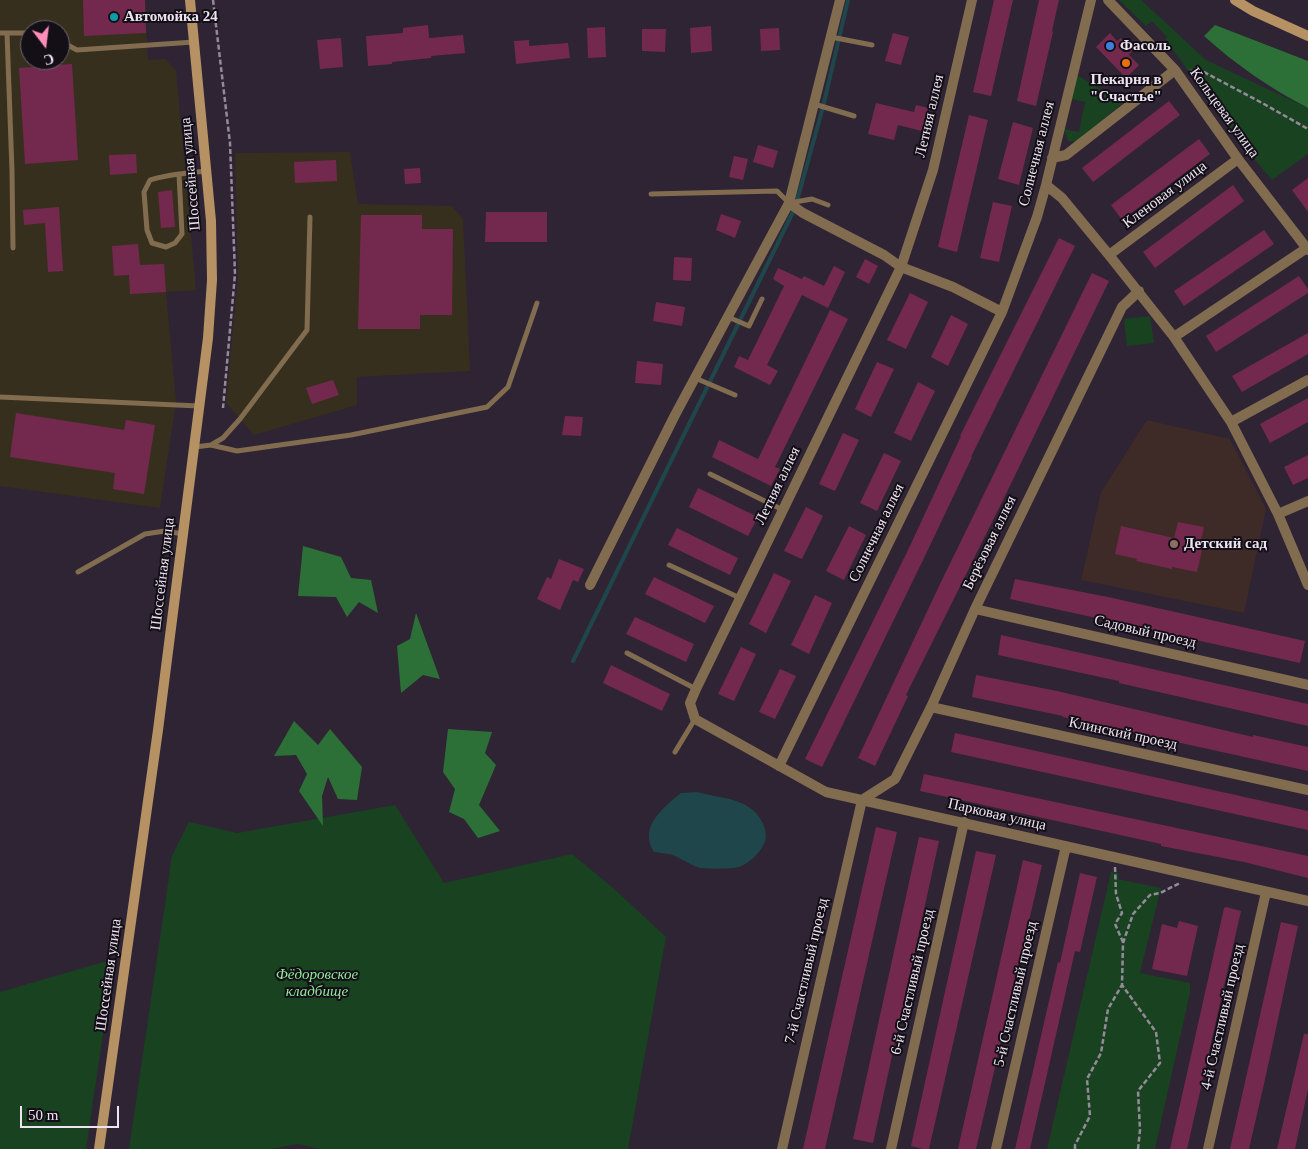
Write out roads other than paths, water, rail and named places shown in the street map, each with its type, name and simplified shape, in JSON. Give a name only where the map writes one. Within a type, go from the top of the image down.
[{"type":"main road","name":"Шоссейная улица","points":[[98,1149],[158,730],[208,338],[212,280],[211,221],[190,0]]},
{"type":"main road","points":[[1235,0],[1253,11],[1308,36]]},
{"type":"street","points":[[590,585],[695,378],[789,203],[840,0]]},
{"type":"street","name":"Летняя аллея","points":[[695,719],[690,703],[696,689],[901,266],[933,170],[972,0]]},
{"type":"street","name":"Солнечная аллея","points":[[779,766],[1002,312],[1037,217],[1091,0]]},
{"type":"street","name":"Кольцевая улица","points":[[1108,0],[1175,70],[1238,158],[1307,249]]},
{"type":"street","points":[[1052,158],[1066,155],[1175,70]]},
{"type":"street","name":"Кленовая улица","points":[[1109,255],[1238,158]]},
{"type":"street","points":[[1046,185],[1062,198],[1139,292],[1174,337],[1231,422],[1278,514],[1308,585]]},
{"type":"street","points":[[789,203],[803,213],[876,250],[901,266],[953,286],[1002,312]]},
{"type":"street","points":[[1174,337],[1307,249]]},
{"type":"street","name":"Берёзовая аллея","points":[[862,800],[895,779],[931,707],[975,609],[1122,307],[1139,292]]},
{"type":"street","points":[[1231,422],[1308,380]]},
{"type":"street","points":[[1278,514],[1308,500]]},
{"type":"street","name":"Садовый проезд","points":[[975,609],[1308,685]]},
{"type":"street","name":"Клинский проезд","points":[[931,707],[1308,790]]},
{"type":"street","name":"Парковая улица","points":[[695,719],[826,792],[1116,856],[1308,901]]},
{"type":"street","name":"7-й Счастливый проезд","points":[[782,1149],[862,800]]},
{"type":"street","name":"6-й Счастливый проезд","points":[[891,1149],[964,822]]},
{"type":"street","name":"5-й Счастливый проезд","points":[[996,1149],[1066,846]]},
{"type":"street","name":"4-й Счастливый проезд","points":[[1208,1149],[1266,892]]},
{"type":"lane","points":[[0,33],[20,33]]},
{"type":"lane","points":[[7,33],[13,248]]},
{"type":"lane","points":[[831,37],[872,46]]},
{"type":"lane","points":[[70,47],[76,50],[194,42]]},
{"type":"lane","points":[[814,104],[854,116]]},
{"type":"lane","points":[[179,174],[182,234],[175,243],[166,247],[152,243],[147,230],[144,192],[150,180],[162,176],[179,174],[206,171]]},
{"type":"lane","points":[[651,194],[778,191],[789,203],[812,199],[828,205]]},
{"type":"lane","points":[[211,445],[223,438],[240,419],[307,330],[310,217]]},
{"type":"lane","points":[[728,317],[749,326],[762,299]]},
{"type":"lane","points":[[195,447],[211,445],[237,451],[351,435],[487,408],[508,387],[538,303]]},
{"type":"lane","points":[[695,378],[735,395]]},
{"type":"lane","points":[[0,397],[200,406]]},
{"type":"lane","points":[[710,474],[783,510]]},
{"type":"lane","points":[[78,572],[145,534],[166,531],[183,534]]},
{"type":"lane","points":[[670,565],[740,598]]},
{"type":"lane","points":[[627,653],[696,689]]},
{"type":"lane","points":[[675,752],[695,719]]},
{"type":"waterway","points":[[573,661],[795,208],[823,107],[848,0]]},
{"type":"place","name":"Автомойка 24","points":[[114,17]]},
{"type":"place","name":"Фасоль","points":[[1110,46]]},
{"type":"place","name":"Пекарня в \"Счастье\"","points":[[1126,63]]},
{"type":"place","name":"Детский сад","points":[[1174,544]]},
{"type":"park label","name":"Фёдоровское кладбище","points":[[317,984]]}]
